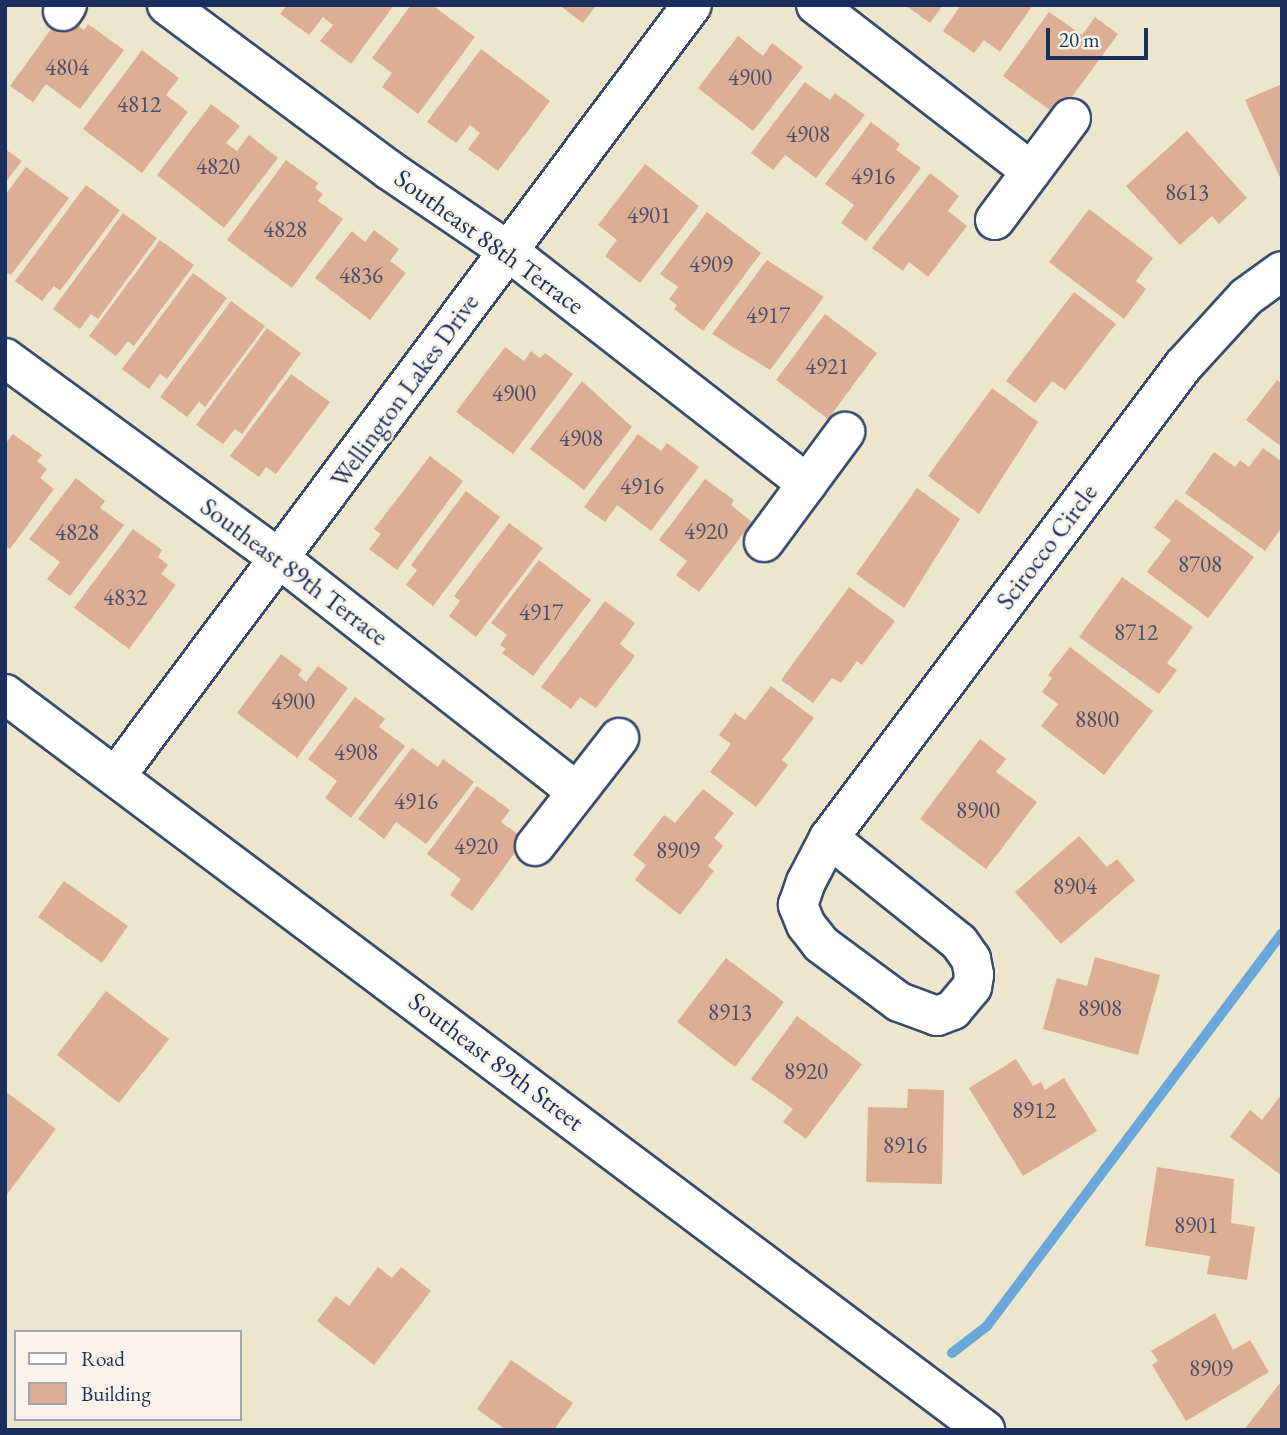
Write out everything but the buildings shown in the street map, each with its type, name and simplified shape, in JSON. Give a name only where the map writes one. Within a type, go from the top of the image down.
[{"type":"street","name":"Southeast 88th Terrace","points":[[167,5],[389,170],[508,251],[807,484]]},
{"type":"street","name":"Wellington Lakes Drive","points":[[116,776],[281,559],[692,5]]},
{"type":"street","points":[[816,5],[1031,171]]},
{"type":"street","points":[[995,220],[1071,118]]},
{"type":"street","name":"Scirocco Circle","points":[[829,838],[959,942],[971,959],[972,987],[953,1010],[937,1016],[898,1002],[821,944],[806,925],[798,905],[829,838],[1183,366],[1246,297],[1282,271]]},
{"type":"street","name":"Southeast 89th Terrace","points":[[5,358],[281,559],[577,792]]},
{"type":"street","points":[[764,542],[845,432]]},
{"type":"street","name":"Southeast 89th Street","points":[[5,694],[985,1430]]},
{"type":"street","points":[[535,846],[619,738]]},
{"type":"waterway","points":[[952,1353],[987,1326],[1282,933]]}]
